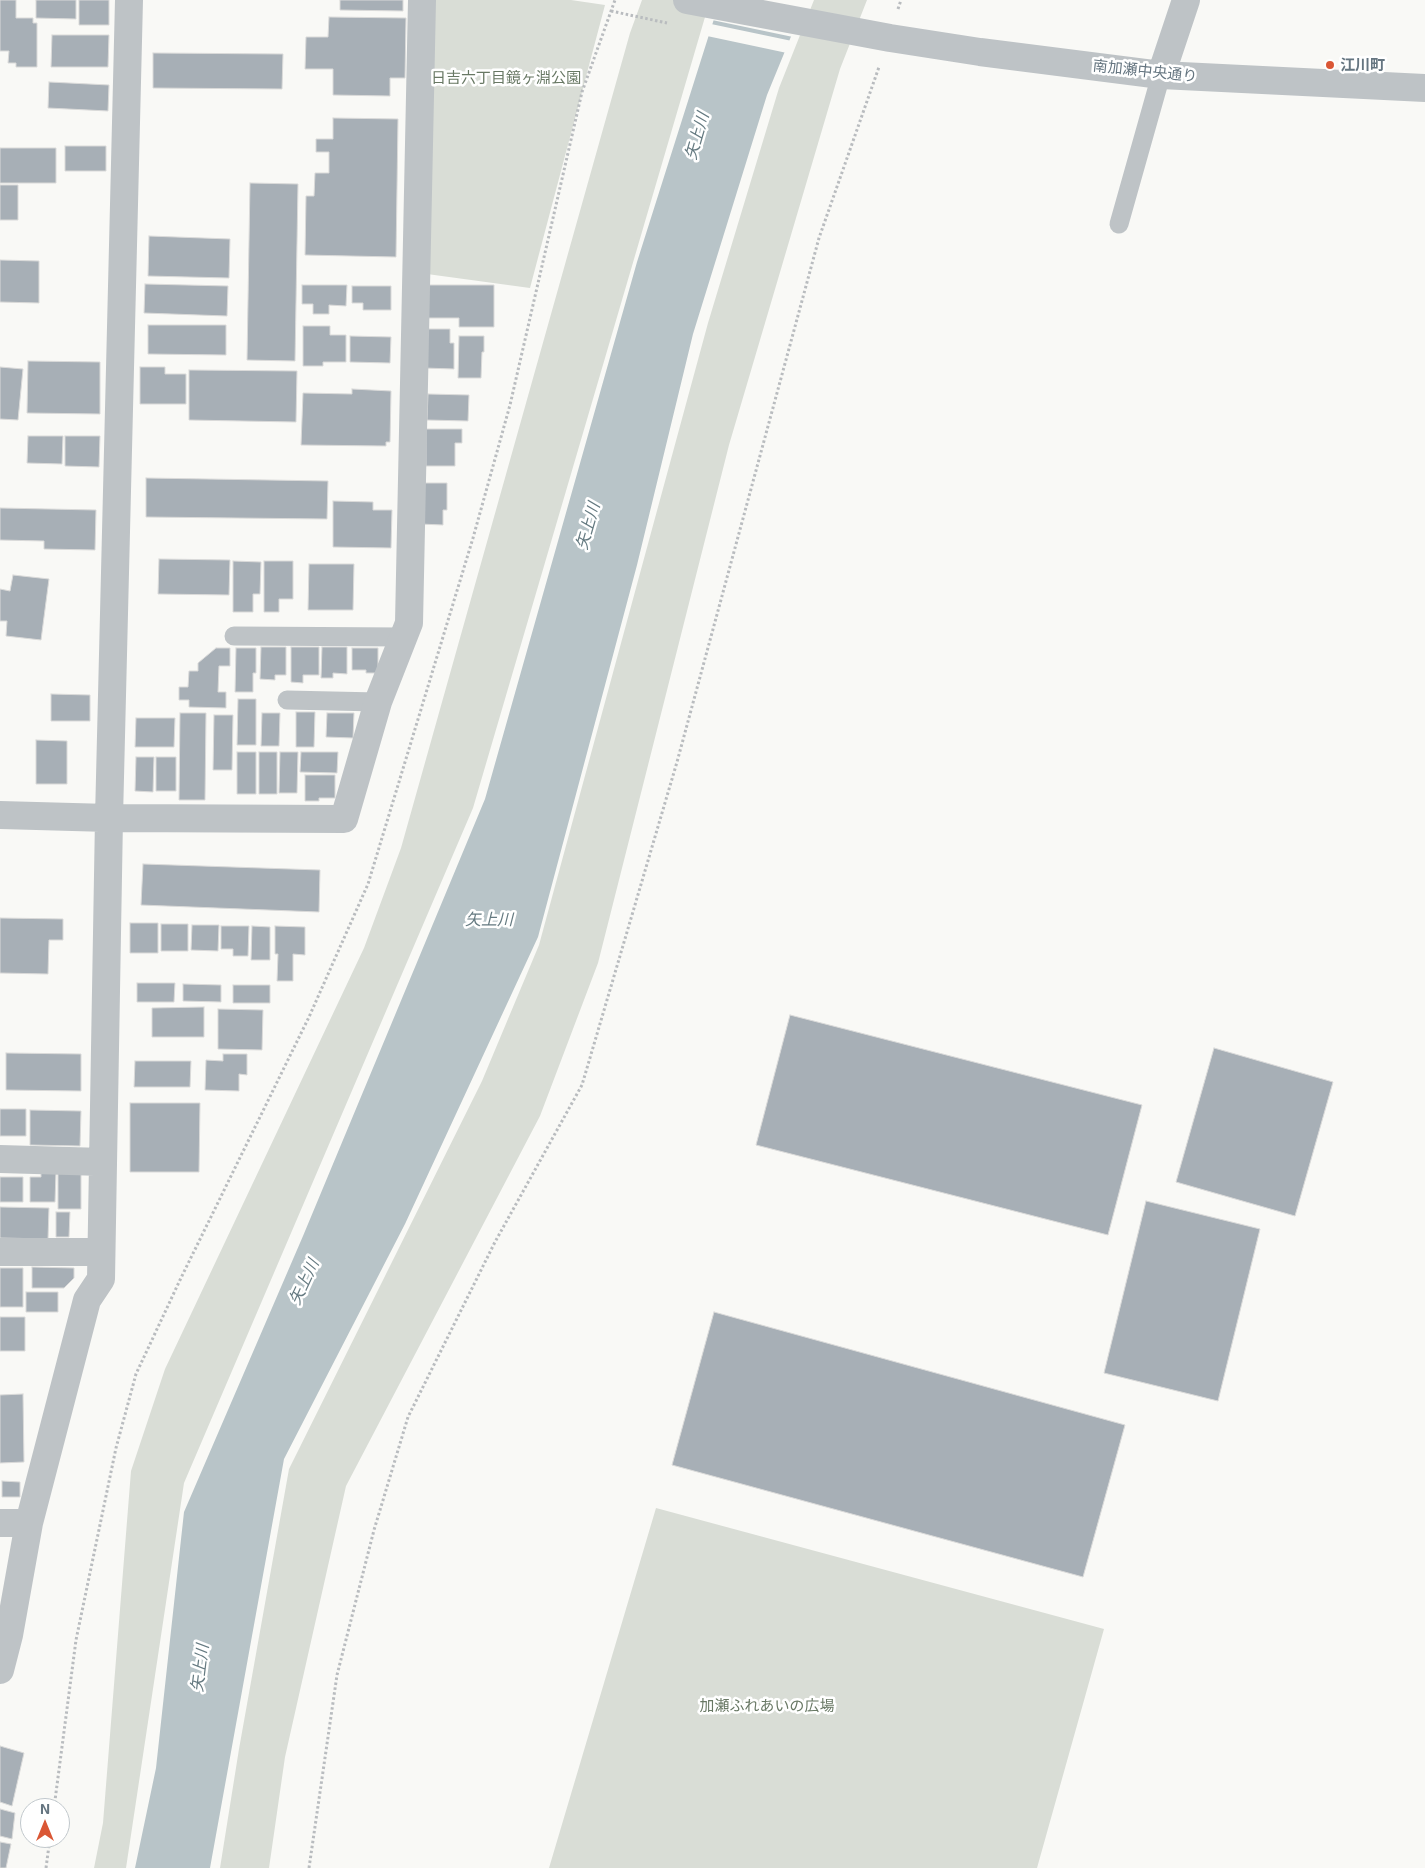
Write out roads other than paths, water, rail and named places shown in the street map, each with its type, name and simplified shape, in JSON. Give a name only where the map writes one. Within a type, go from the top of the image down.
[{"type":"street","points":[[0,1670],[4,1635],[29,1523],[87,1300],[101,1279],[129,0]]},
{"type":"street","points":[[0,815],[110,818],[344,819],[378,702],[409,623],[422,0]]},
{"type":"street","name":"南加瀬中央通り","points":[[687,0],[879,36],[980,52],[1161,75],[1425,88]]},
{"type":"street","points":[[1161,75],[1186,0]]},
{"type":"street","points":[[0,1159],[103,1162]]},
{"type":"street","points":[[0,1252],[101,1252]]},
{"type":"street","points":[[0,1523],[29,1523]]},
{"type":"lane","points":[[1119,224],[1161,75]]},
{"type":"lane","points":[[234,636],[405,637]]},
{"type":"lane","points":[[287,700],[378,702]]},
{"type":"water","name":"矢上川","points":[[720,0],[806,0],[767,95],[693,334],[637,565],[538,937],[405,1224],[284,1459],[210,1868],[135,1868],[156,1768],[184,1512],[303,1236],[485,799],[637,262]]},
{"type":"place","name":"江川町","points":[[1330,65]]},
{"type":"park label","name":"日吉六丁目鏡ヶ淵公園","points":[[506,78]]},
{"type":"park label","name":"加瀬ふれあいの広場","points":[[767,1706]]}]
